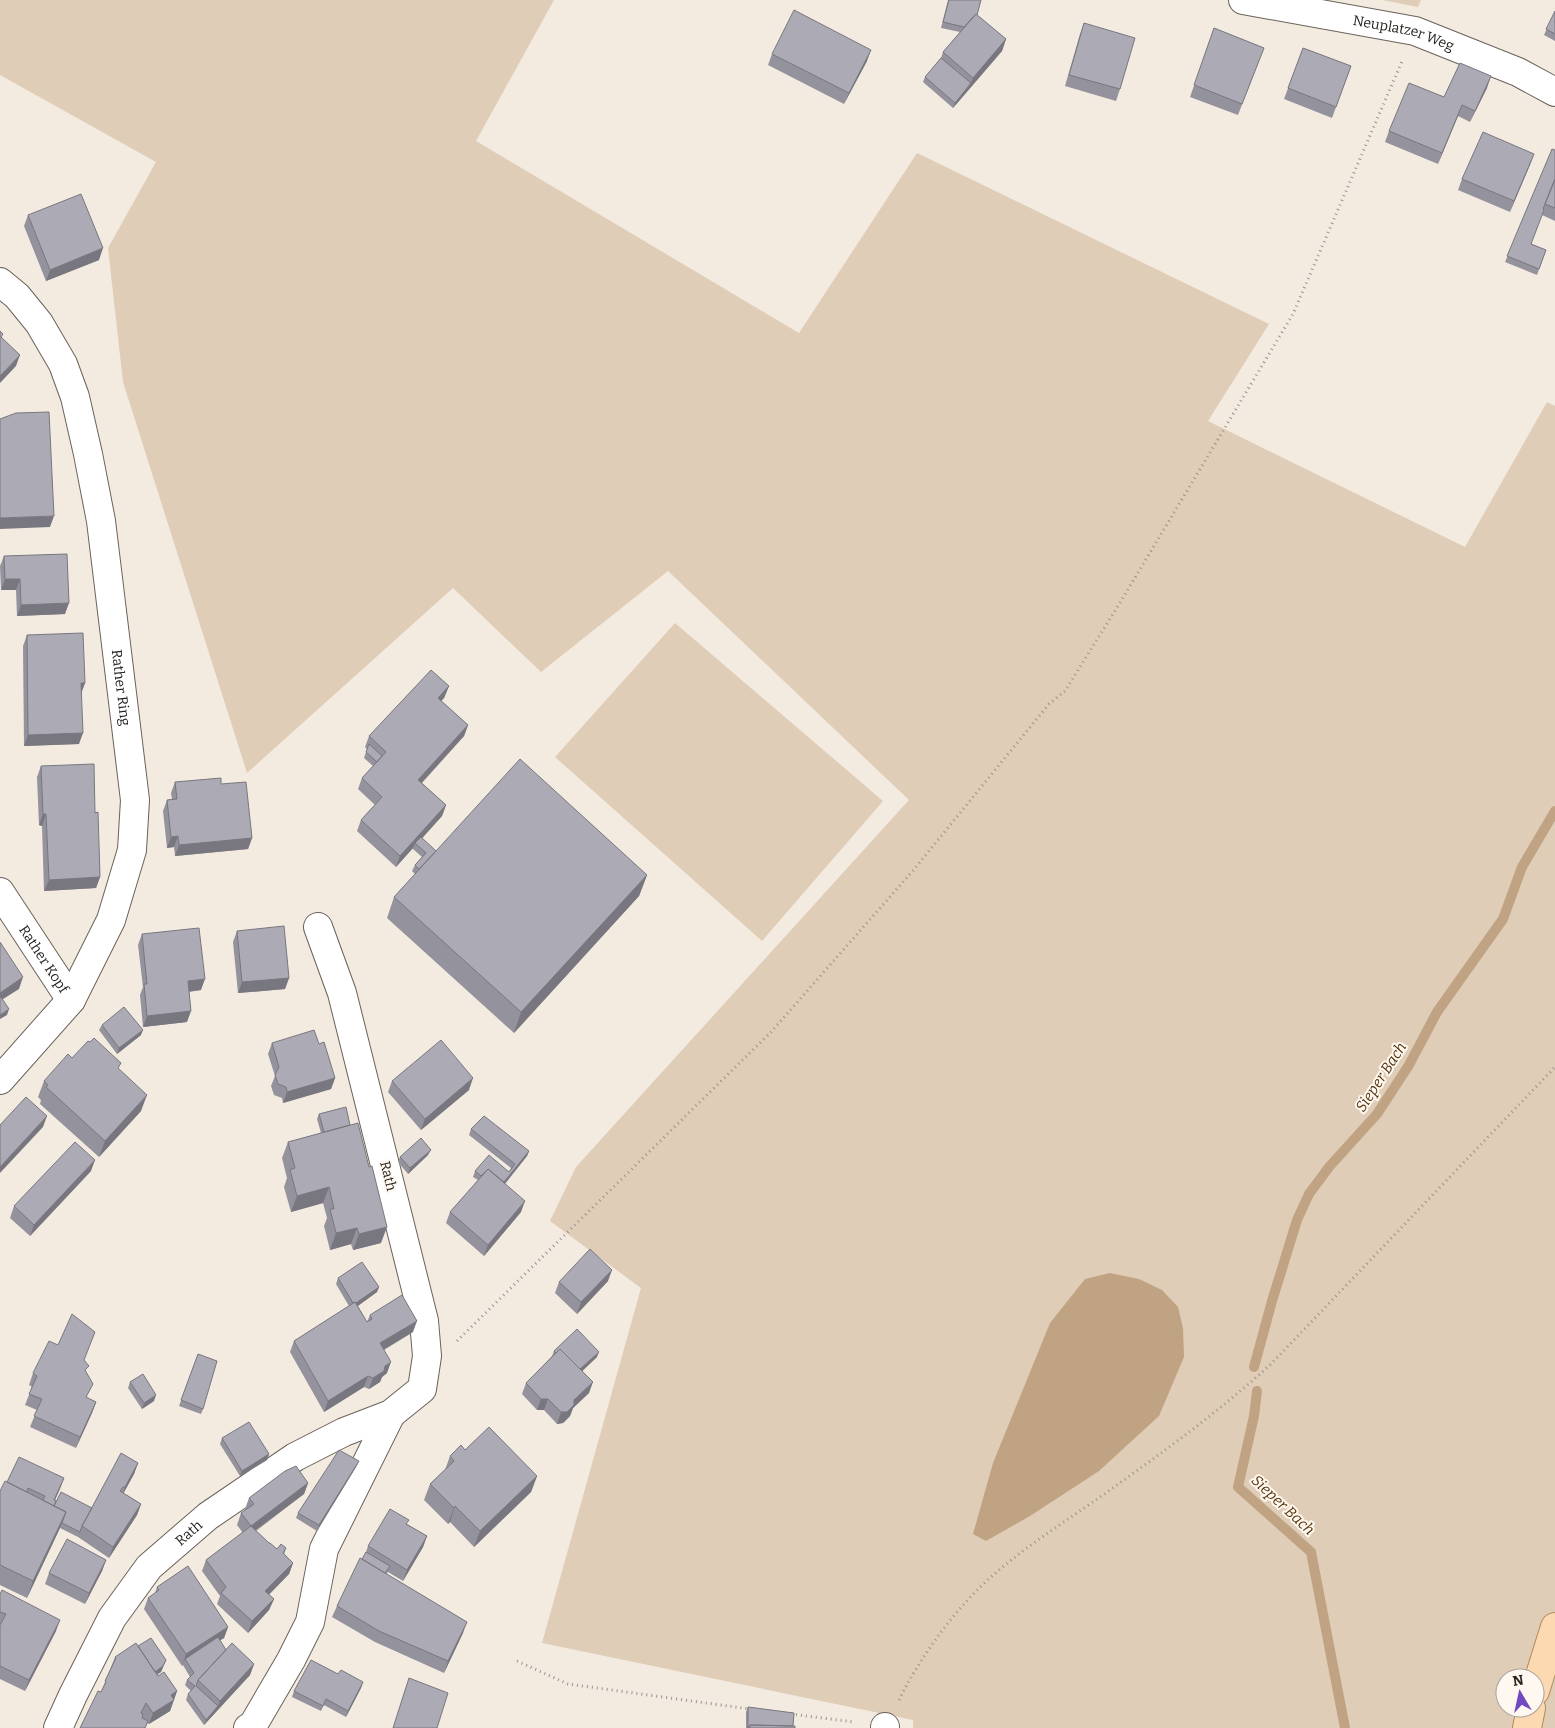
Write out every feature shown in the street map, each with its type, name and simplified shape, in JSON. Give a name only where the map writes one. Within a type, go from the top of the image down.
[{"type":"main road","points":[[1542,1668],[1555,1627]]},
{"type":"street","name":"Neuplatzer Weg","points":[[1243,0],[1415,31],[1518,72],[1555,92]]},
{"type":"street","name":"Rather Ring","points":[[0,282],[18,296],[39,323],[63,364],[75,397],[101,521],[135,800],[132,850],[111,920],[71,1000],[0,1080]]},
{"type":"street","name":"Rather Kopf","points":[[0,892],[71,1000]]},
{"type":"street","name":"Rath","points":[[58,1728],[112,1618],[149,1567],[208,1516],[295,1457],[344,1432],[391,1414],[422,1389],[427,1356],[424,1321],[342,993],[318,927]]},
{"type":"street","name":"Rath","points":[[248,1728],[253,1725],[292,1660],[310,1622],[324,1548],[391,1414]]},
{"type":"path","points":[[455,1343],[771,1032],[911,873],[1050,704],[1065,691],[1293,314],[1415,31]]},
{"type":"path","points":[[789,1714],[885,1727],[909,1679],[934,1643],[962,1606],[991,1577],[1026,1549],[1132,1474],[1242,1391],[1271,1364],[1555,1066]]},
{"type":"path","points":[[517,1662],[568,1684],[750,1709]]},
{"type":"shaded area","points":[[0,0],[554,0],[476,141],[799,333],[917,153],[1269,324],[1208,421],[1465,547],[1547,402],[1555,406],[1555,1728],[913,1728],[913,1720],[542,1643],[641,1288],[550,1221],[576,1167],[909,800],[668,571],[541,672],[453,588],[247,773],[123,382],[108,248],[156,162],[0,75]]},
{"type":"shaded area","points":[[1382,0],[1421,0],[1418,7]]},
{"type":"shaded area","points":[[675,623],[883,801],[762,941],[555,757]]},
{"type":"shaded area","points":[[1110,1273],[1139,1279],[1162,1290],[1178,1307],[1183,1328],[1184,1357],[1159,1416],[1099,1471],[1030,1516],[986,1541],[973,1534],[993,1463],[1050,1323],[1085,1279]]},
{"type":"building","points":[[949,0],[981,0],[977,15],[964,27],[943,22]]},
{"type":"building","points":[[794,10],[871,50],[849,93],[772,54]]},
{"type":"building","points":[[1555,11],[1555,34],[1546,29]]},
{"type":"building","points":[[976,14],[1006,39],[973,78],[943,52]]},
{"type":"building","points":[[1084,23],[1135,38],[1120,89],[1069,75]]},
{"type":"building","points":[[1214,28],[1264,48],[1242,104],[1194,85]]},
{"type":"building","points":[[1303,48],[1351,66],[1336,107],[1288,88]]},
{"type":"building","points":[[941,58],[971,83],[955,103],[925,77]]},
{"type":"building","points":[[1460,63],[1491,76],[1475,111],[1462,105],[1442,153],[1389,131],[1409,83],[1444,97]]},
{"type":"building","points":[[1483,132],[1534,154],[1514,201],[1462,179]]},
{"type":"building","points":[[1552,149],[1555,150],[1555,179],[1531,244],[1546,250],[1539,269],[1507,256]]},
{"type":"building","points":[[1555,179],[1555,208],[1545,204]]},
{"type":"building","points":[[81,194],[103,248],[50,270],[28,215]]},
{"type":"building","points":[[0,331],[3,334],[1,337],[20,355],[0,376]]},
{"type":"building","points":[[49,412],[54,516],[0,518],[0,419],[16,413]]},
{"type":"building","points":[[67,554],[69,603],[21,605],[20,579],[5,579],[4,556]]},
{"type":"building","points":[[83,633],[85,683],[81,683],[83,733],[28,735],[27,635]]},
{"type":"building","points":[[431,670],[449,686],[438,698],[468,725],[418,780],[446,805],[400,856],[361,820],[382,797],[362,778],[386,752],[369,736]]},
{"type":"building","points":[[369,744],[382,756],[377,762],[366,752]]},
{"type":"building","points":[[520,759],[647,875],[521,1012],[394,897]]},
{"type":"building","points":[[94,764],[95,813],[98,812],[100,877],[49,880],[46,814],[43,814],[41,766]]},
{"type":"building","points":[[221,778],[221,784],[246,782],[252,838],[179,845],[178,836],[171,837],[167,800],[177,799],[175,782]]},
{"type":"building","points":[[421,837],[436,851],[419,869],[415,865],[426,853],[415,843]]},
{"type":"building","points":[[284,926],[289,978],[242,982],[237,931]]},
{"type":"building","points":[[199,928],[205,979],[188,981],[191,1011],[147,1016],[144,984],[147,984],[142,934]]},
{"type":"building","points":[[0,942],[23,977],[0,993]]},
{"type":"building","points":[[0,997],[9,1009],[0,1015]]},
{"type":"building","points":[[124,1007],[143,1030],[119,1048],[102,1025]]},
{"type":"building","points":[[314,1030],[319,1044],[324,1042],[335,1078],[287,1092],[286,1087],[278,1084],[275,1075],[279,1067],[272,1043]]},
{"type":"building","points":[[94,1038],[121,1063],[118,1068],[147,1095],[105,1141],[46,1087],[48,1085],[44,1081],[68,1054],[72,1058],[88,1041],[90,1042]]},
{"type":"building","points":[[441,1040],[473,1078],[425,1119],[392,1081]]},
{"type":"building","points":[[26,1097],[47,1116],[0,1167],[0,1125]]},
{"type":"building","points":[[346,1107],[350,1125],[324,1132],[319,1114]]},
{"type":"building","points":[[484,1116],[529,1151],[504,1182],[488,1169],[481,1176],[475,1171],[489,1155],[509,1172],[515,1164],[471,1129]]},
{"type":"building","points":[[358,1123],[369,1167],[372,1166],[387,1227],[359,1234],[357,1228],[336,1233],[330,1209],[334,1209],[329,1187],[297,1196],[290,1170],[295,1168],[288,1142]]},
{"type":"building","points":[[421,1138],[431,1150],[410,1168],[400,1157]]},
{"type":"building","points":[[75,1142],[95,1160],[34,1225],[14,1206]]},
{"type":"building","points":[[488,1169],[525,1201],[488,1245],[450,1212]]},
{"type":"building","points":[[590,1249],[612,1270],[581,1302],[559,1282]]},
{"type":"building","points":[[362,1262],[379,1287],[356,1303],[353,1303],[338,1278]]},
{"type":"building","points":[[402,1295],[417,1321],[380,1343],[391,1362],[385,1366],[384,1371],[373,1378],[368,1376],[328,1401],[294,1341],[355,1302],[367,1322],[372,1319],[370,1315]]},
{"type":"building","points":[[72,1314],[95,1332],[84,1360],[89,1366],[85,1370],[93,1384],[86,1397],[96,1402],[80,1437],[34,1416],[42,1399],[29,1394],[37,1376],[33,1373],[49,1341],[58,1345]]},
{"type":"building","points":[[577,1329],[599,1352],[580,1369],[560,1349],[556,1353],[554,1351]]},
{"type":"building","points":[[560,1349],[593,1382],[574,1400],[574,1405],[567,1412],[561,1412],[548,1399],[541,1399],[526,1383]]},
{"type":"building","points":[[198,1354],[217,1361],[203,1409],[181,1400]]},
{"type":"building","points":[[143,1374],[156,1395],[144,1403],[130,1382]]},
{"type":"building","points":[[249,1422],[269,1454],[242,1471],[222,1438]]},
{"type":"building","points":[[489,1427],[537,1476],[480,1531],[430,1484],[454,1461],[450,1456],[461,1445],[465,1450]]},
{"type":"building","points":[[339,1450],[359,1461],[319,1525],[298,1513]]},
{"type":"building","points":[[121,1453],[138,1463],[125,1487],[120,1491],[141,1504],[113,1547],[82,1526]]},
{"type":"building","points":[[19,1457],[64,1478],[54,1500],[56,1501],[54,1506],[43,1500],[45,1496],[28,1488],[27,1492],[7,1482]]},
{"type":"building","points":[[296,1466],[308,1483],[251,1526],[241,1513],[254,1504],[249,1498],[285,1471]]},
{"type":"building","points":[[5,1481],[66,1512],[33,1581],[0,1565],[0,1491]]},
{"type":"building","points":[[61,1492],[92,1508],[80,1532],[62,1523],[66,1512],[54,1506]]},
{"type":"building","points":[[390,1509],[409,1520],[406,1524],[427,1536],[407,1570],[368,1546]]},
{"type":"building","points":[[251,1526],[277,1549],[281,1544],[286,1548],[283,1553],[293,1563],[265,1591],[274,1599],[252,1621],[221,1593],[226,1587],[206,1560]]},
{"type":"building","points":[[67,1539],[106,1560],[89,1593],[49,1573]]},
{"type":"building","points":[[366,1552],[390,1566],[385,1573],[362,1559]]},
{"type":"building","points":[[360,1558],[467,1622],[448,1661],[379,1631],[337,1606]]},
{"type":"building","points":[[188,1566],[228,1627],[186,1654],[148,1598],[159,1590],[157,1587]]},
{"type":"building","points":[[2,1590],[60,1620],[29,1680],[0,1666],[0,1625],[6,1614],[0,1612],[0,1594]]},
{"type":"building","points":[[218,1637],[226,1650],[198,1680],[196,1686],[218,1706],[206,1720],[188,1694],[195,1686],[187,1680],[194,1673],[185,1659]]},
{"type":"building","points":[[151,1638],[166,1660],[163,1666],[155,1672],[138,1646]]},
{"type":"building","points":[[136,1643],[158,1676],[164,1672],[177,1691],[171,1695],[174,1700],[153,1713],[146,1703],[141,1713],[143,1714],[142,1718],[148,1721],[145,1728],[80,1728],[98,1691],[101,1692],[106,1682],[115,1657]]},
{"type":"building","points":[[232,1643],[254,1664],[220,1701],[198,1680]]},
{"type":"building","points":[[311,1660],[338,1674],[341,1670],[363,1682],[348,1711],[326,1699],[323,1706],[294,1691]]},
{"type":"building","points":[[409,1678],[448,1693],[437,1728],[393,1728]]},
{"type":"building","points":[[748,1707],[794,1713],[793,1726],[750,1725],[748,1728]]},
{"type":"building","points":[[750,1725],[795,1726],[795,1728],[750,1728]]},
{"type":"waterway","name":"Sieper Bach","points":[[1254,1367],[1297,1220],[1309,1194],[1329,1167],[1377,1114],[1409,1065],[1437,1012],[1503,919],[1522,867],[1555,811]]},
{"type":"waterway","name":"Sieper Bach","points":[[1257,1391],[1254,1416],[1238,1487],[1311,1552],[1345,1728]]}]
